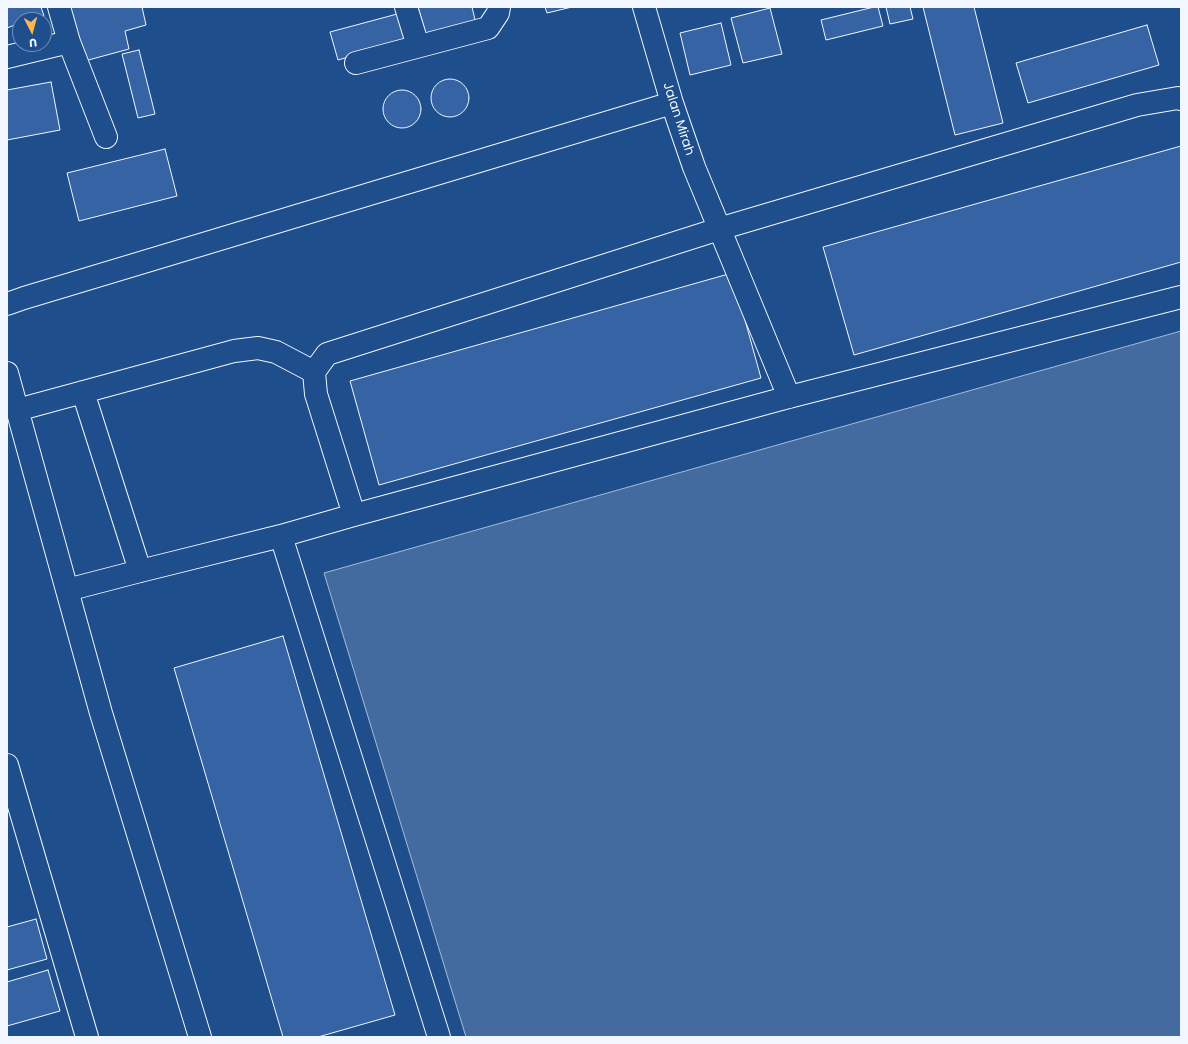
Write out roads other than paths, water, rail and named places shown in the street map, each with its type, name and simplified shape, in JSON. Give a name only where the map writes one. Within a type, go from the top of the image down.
[{"type":"lane","points":[[59,7],[69,42],[106,137]]},
{"type":"lane","points":[[406,7],[418,46]]},
{"type":"lane","points":[[356,63],[488,28],[498,13],[499,7]]},
{"type":"lane","name":"Jalan Mirah","points":[[644,7],[672,103],[694,167],[789,397]]},
{"type":"lane","points":[[7,56],[69,42]]},
{"type":"lane","points":[[354,515],[316,394],[314,372],[327,354],[719,229],[1137,105],[1178,98],[1181,99]]},
{"type":"lane","points":[[7,304],[672,103]]},
{"type":"lane","points":[[66,590],[281,536],[789,397],[1181,297]]},
{"type":"lane","points":[[17,410],[234,351],[258,348],[276,352],[314,372]]},
{"type":"lane","points":[[7,373],[101,713],[200,1037]]},
{"type":"lane","points":[[83,392],[140,571]]},
{"type":"lane","points":[[281,536],[439,1037]]},
{"type":"lane","points":[[7,765],[87,1037]]},
{"type":"water","points":[[1181,331],[1181,1037],[466,1037],[324,573]]}]
